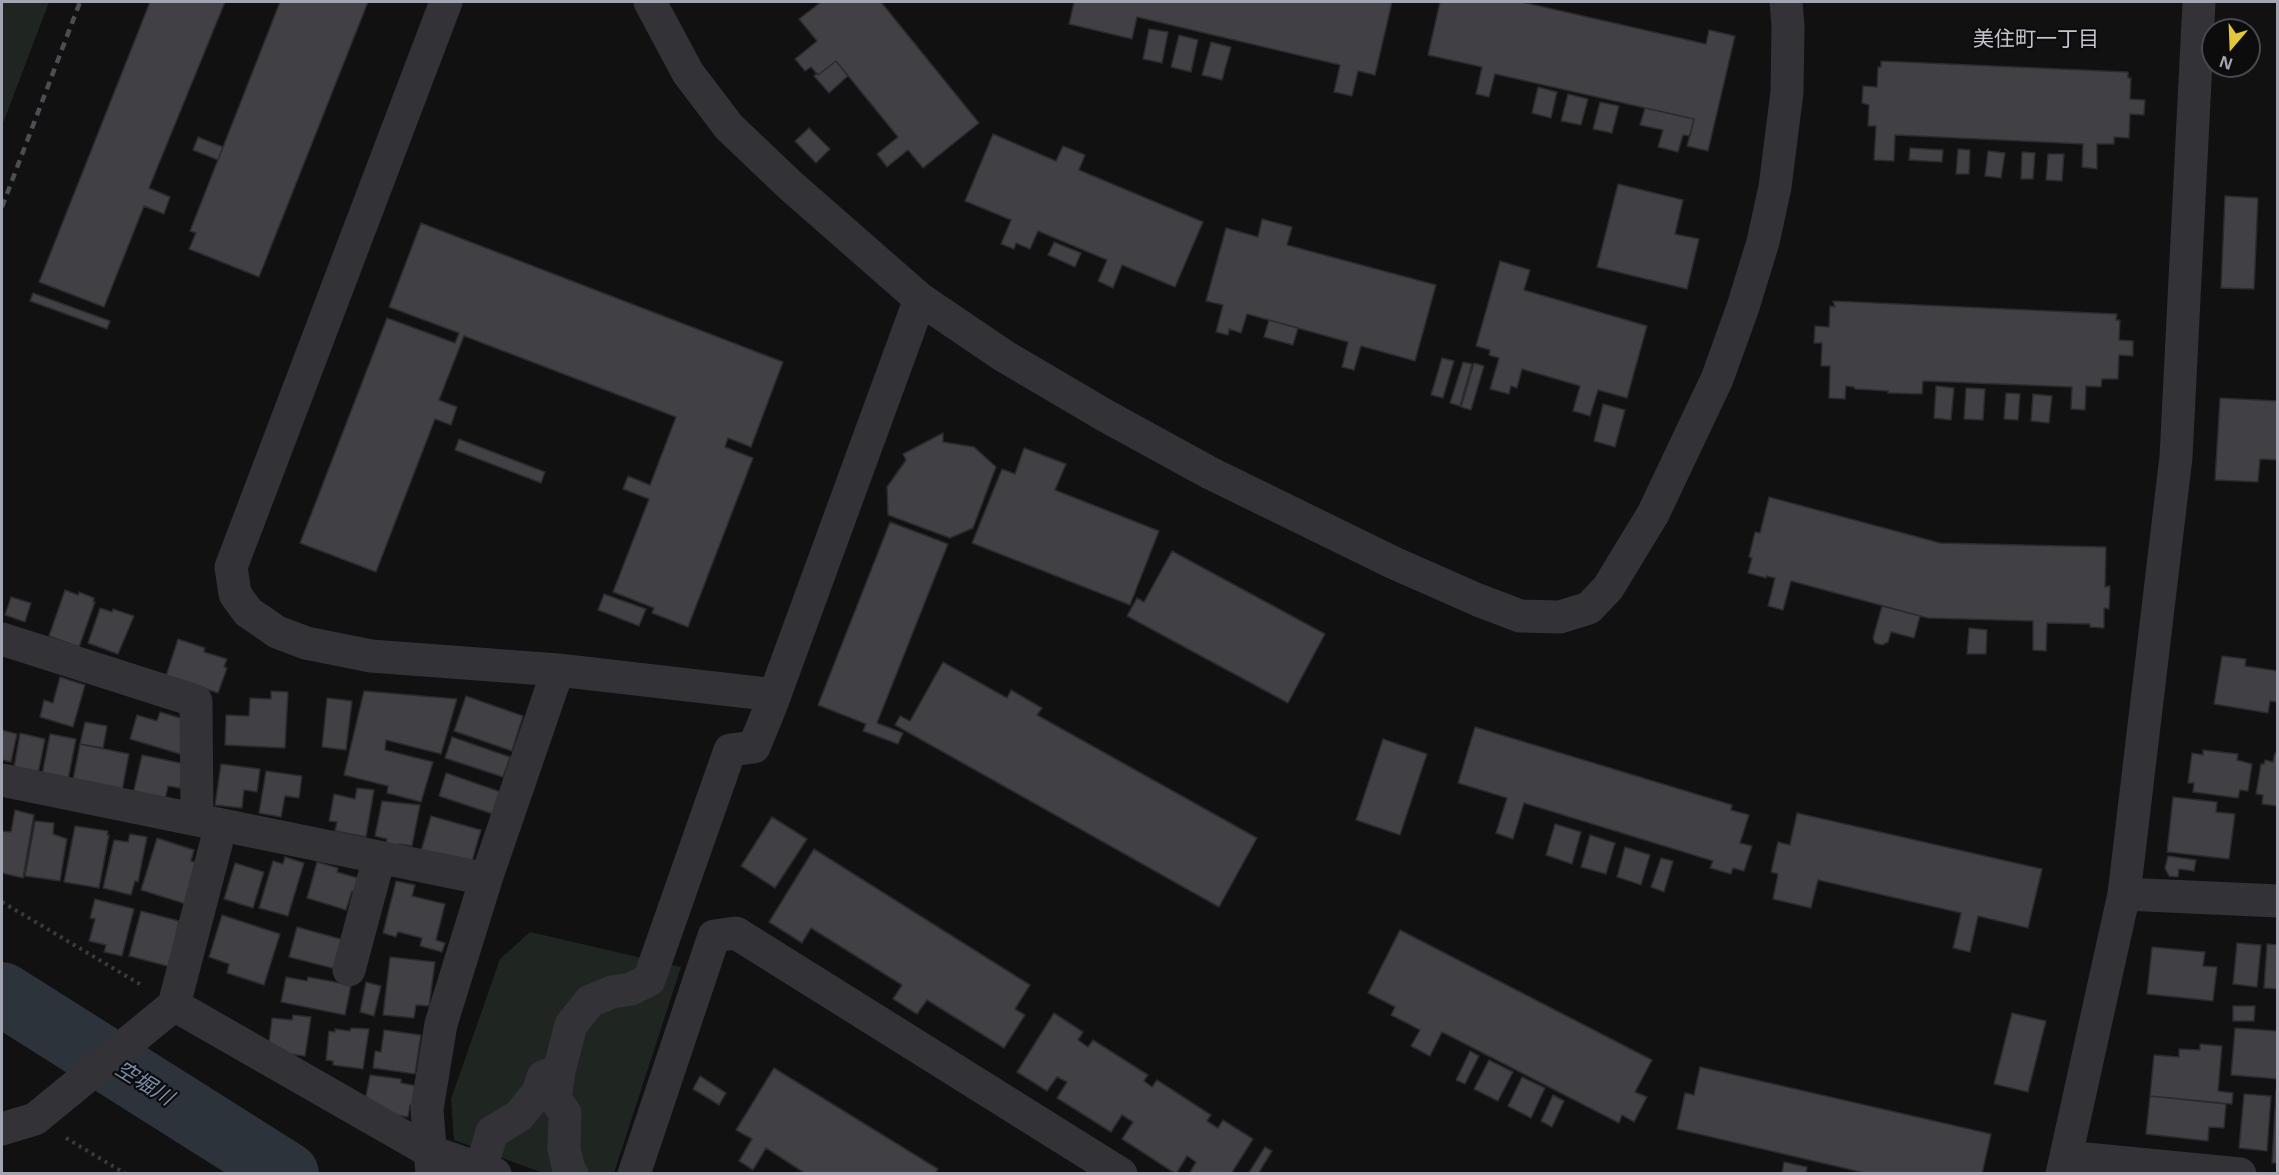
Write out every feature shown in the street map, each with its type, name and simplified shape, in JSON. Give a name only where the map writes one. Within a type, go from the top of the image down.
[{"type":"street","points":[[446,2],[231,567],[235,594],[248,612],[277,632],[306,643],[371,656],[558,670],[775,695]]},
{"type":"street","points":[[650,2],[688,73],[729,127],[790,186],[920,299],[1004,356],[1210,473],[1394,563],[1520,616],[1560,617],[1589,608],[1608,588],[1653,514],[1717,379],[1743,308],[1763,242],[1775,187],[1787,92],[1786,2]]},
{"type":"street","points":[[2199,2],[2176,456],[2124,894],[2064,1165],[2240,1173]]},
{"type":"street","points":[[573,1173],[569,1171],[564,1149],[565,1113],[555,1099],[559,1071],[571,1024],[590,1001],[612,992],[631,989],[650,980],[730,750],[754,747],[775,695],[920,299]]},
{"type":"street","points":[[2,639],[196,701],[209,822],[173,1005],[38,1117],[2,1129]]},
{"type":"street","points":[[430,1162],[427,1109],[441,1024],[486,879],[558,670]]},
{"type":"street","points":[[2,780],[486,879]]},
{"type":"street","points":[[349,970],[379,858]]},
{"type":"street","points":[[2124,894],[2277,901]]},
{"type":"street","points":[[634,1173],[714,936],[736,933],[1121,1173]]},
{"type":"street","points":[[173,1005],[430,1162],[488,1171],[492,1132],[519,1116],[538,1092],[543,1077],[559,1071]]},
{"type":"path","points":[[2,902],[173,1005]]},
{"type":"shaded area","points":[[2,2],[49,2],[2,126]]},
{"type":"shaded area","points":[[530,932],[681,967],[614,1173],[543,1173],[454,1140],[451,1099],[500,959]]},
{"type":"building","points":[[150,2],[225,2],[149,188],[170,197],[164,214],[144,206],[104,307],[39,282]]},
{"type":"building","points":[[280,2],[368,2],[259,277],[189,249],[196,233],[190,231]]},
{"type":"building","points":[[821,2],[881,2],[979,123],[923,168],[908,150],[887,167],[877,154],[898,137],[836,61],[818,75],[811,67],[805,71],[795,59],[817,41],[799,19]]},
{"type":"building","points":[[1074,2],[1392,2],[1375,75],[1358,71],[1352,96],[1334,92],[1340,65],[1137,17],[1132,39],[1069,24]]},
{"type":"building","points":[[1440,2],[1522,2],[1706,44],[1709,30],[1735,36],[1708,151],[1687,146],[1694,119],[1495,74],[1489,97],[1476,94],[1482,67],[1428,55]]},
{"type":"building","points":[[1149,29],[1168,32],[1162,63],[1143,59]]},
{"type":"building","points":[[1179,35],[1198,40],[1191,72],[1171,67]]},
{"type":"building","points":[[1211,42],[1231,47],[1222,80],[1202,75]]},
{"type":"building","points":[[836,61],[848,76],[829,93],[814,76]]},
{"type":"building","points":[[1881,61],[2128,72],[2128,78],[2131,78],[2130,99],[2145,100],[2144,115],[2130,114],[2129,138],[2114,137],[2114,144],[2097,144],[2097,169],[2082,167],[2083,144],[1895,135],[1894,161],[1874,160],[1876,126],[1868,126],[1869,105],[1862,103],[1863,86],[1877,87],[1878,67],[1881,67]]},
{"type":"building","points":[[1538,87],[1557,92],[1551,118],[1532,113]]},
{"type":"building","points":[[1568,94],[1588,99],[1581,125],[1561,121]]},
{"type":"building","points":[[1600,102],[1619,106],[1612,133],[1593,129]]},
{"type":"building","points":[[1645,108],[1694,119],[1690,136],[1683,135],[1678,152],[1658,147],[1663,130],[1640,125]]},
{"type":"building","points":[[809,128],[830,149],[816,163],[795,141]]},
{"type":"building","points":[[993,134],[1056,161],[1063,146],[1085,155],[1079,170],[1203,222],[1175,287],[1122,265],[1113,288],[1098,281],[1107,260],[1038,231],[1030,249],[1016,243],[1014,249],[1001,244],[1011,220],[965,201]]},
{"type":"building","points":[[198,137],[223,147],[218,160],[193,150]]},
{"type":"building","points":[[1910,148],[1943,150],[1942,162],[1909,160]]},
{"type":"building","points":[[1958,149],[1970,150],[1969,174],[1956,174]]},
{"type":"building","points":[[1988,151],[2005,153],[2001,178],[1985,176]]},
{"type":"building","points":[[2022,152],[2035,153],[2033,179],[2021,179]]},
{"type":"building","points":[[2048,154],[2064,154],[2062,181],[2046,180]]},
{"type":"building","points":[[1618,184],[1683,200],[1675,234],[1699,239],[1687,289],[1597,267]]},
{"type":"building","points":[[2225,196],[2258,198],[2254,289],[2221,288]]},
{"type":"building","points":[[1262,219],[1292,227],[1287,245],[1436,285],[1415,361],[1361,346],[1354,370],[1342,367],[1348,342],[1247,314],[1241,333],[1229,329],[1228,335],[1216,332],[1223,305],[1206,301],[1226,228],[1258,237]]},
{"type":"building","points":[[421,223],[783,362],[751,447],[728,438],[725,447],[753,458],[688,627],[652,613],[654,608],[613,592],[649,499],[623,489],[628,476],[650,485],[676,417],[464,336],[439,400],[457,407],[451,425],[435,419],[376,572],[300,543],[387,318],[455,343],[459,333],[389,307]]},
{"type":"building","points":[[1054,242],[1081,253],[1075,267],[1048,255]]},
{"type":"building","points":[[1500,261],[1530,270],[1524,290],[1647,326],[1627,398],[1598,390],[1590,416],[1573,411],[1580,386],[1522,369],[1517,388],[1511,386],[1509,394],[1490,389],[1499,358],[1489,355],[1490,350],[1476,346]]},
{"type":"building","points":[[33,293],[110,321],[107,329],[30,301]]},
{"type":"building","points":[[1833,301],[2117,314],[2116,320],[2120,320],[2119,340],[2133,341],[2133,356],[2119,355],[2118,379],[2102,379],[2101,387],[2086,386],[2085,410],[2071,409],[2072,387],[1923,381],[1922,394],[1888,393],[1888,391],[1855,389],[1846,386],[1845,399],[1829,398],[1830,366],[1821,366],[1822,343],[1814,343],[1815,326],[1829,327],[1830,306],[1835,307]]},
{"type":"building","points":[[1269,320],[1298,328],[1293,345],[1264,337]]},
{"type":"building","points":[[1442,358],[1454,361],[1443,398],[1431,395]]},
{"type":"building","points":[[1463,362],[1472,364],[1460,406],[1450,403]]},
{"type":"building","points":[[1474,363],[1484,366],[1471,410],[1461,407]]},
{"type":"building","points":[[1936,386],[1954,388],[1951,420],[1934,418]]},
{"type":"building","points":[[1966,388],[1985,389],[1983,420],[1964,419]]},
{"type":"building","points":[[2006,393],[2020,394],[2018,420],[2004,419]]},
{"type":"building","points":[[2033,394],[2052,396],[2049,423],[2031,421]]},
{"type":"building","points":[[2220,398],[2278,401],[2278,460],[2260,459],[2258,482],[2215,480]]},
{"type":"building","points":[[1603,404],[1625,410],[1615,447],[1594,441]]},
{"type":"building","points":[[943,433],[943,442],[974,447],[996,467],[973,528],[950,538],[888,515],[887,487],[906,460],[903,454]]},
{"type":"building","points":[[459,439],[545,472],[541,483],[455,450]]},
{"type":"building","points":[[1024,448],[1066,464],[1055,490],[1159,531],[1130,605],[972,543],[1002,469],[1015,474]]},
{"type":"building","points":[[1769,497],[1940,543],[2106,547],[2105,587],[2110,586],[2109,609],[2104,608],[2104,628],[2090,627],[2090,624],[2047,623],[2046,651],[2033,650],[2033,621],[1928,618],[1791,581],[1783,610],[1768,606],[1775,578],[1748,573],[1755,532],[1760,533]]},
{"type":"building","points":[[890,522],[948,544],[877,723],[903,733],[898,744],[863,731],[866,724],[818,705]]},
{"type":"building","points":[[1172,551],[1325,634],[1288,703],[1127,616],[1137,598],[1144,602]]},
{"type":"building","points":[[65,590],[94,598],[93,602],[95,602],[79,647],[49,636]]},
{"type":"building","points":[[604,594],[646,609],[639,626],[598,610]]},
{"type":"building","points":[[11,597],[31,603],[25,622],[5,615]]},
{"type":"building","points":[[1882,606],[1920,616],[1914,638],[1891,632],[1888,642],[1882,645],[1875,643],[1873,638]]},
{"type":"building","points":[[100,608],[112,612],[113,609],[134,616],[118,654],[88,643]]},
{"type":"building","points":[[1969,628],[1987,630],[1986,654],[1967,654]]},
{"type":"building","points":[[178,639],[205,648],[204,652],[227,659],[224,667],[227,668],[218,693],[166,676]]},
{"type":"building","points":[[2222,656],[2246,659],[2245,666],[2278,671],[2278,702],[2270,701],[2268,713],[2214,704]]},
{"type":"building","points":[[943,662],[1007,698],[1011,690],[1042,708],[1037,715],[1257,838],[1219,907],[895,725],[900,716],[910,721]]},
{"type":"building","points":[[60,677],[85,685],[73,727],[40,717],[44,700],[53,703]]},
{"type":"building","points":[[271,691],[288,692],[285,748],[225,745],[226,715],[249,716],[250,698],[271,699]]},
{"type":"building","points":[[364,691],[457,699],[441,754],[386,740],[385,750],[433,762],[421,802],[387,793],[388,786],[344,775]]},
{"type":"building","points":[[466,696],[523,716],[512,751],[454,731]]},
{"type":"building","points":[[327,698],[352,701],[346,750],[322,747]]},
{"type":"building","points":[[160,712],[190,721],[180,754],[130,739],[137,715],[157,721]]},
{"type":"building","points":[[85,722],[107,726],[103,748],[80,744]]},
{"type":"building","points":[[1475,727],[1732,805],[1731,810],[1749,815],[1740,843],[1752,846],[1744,871],[1733,868],[1731,874],[1710,868],[1713,861],[1524,803],[1513,839],[1496,833],[1507,798],[1458,783]]},
{"type":"building","points":[[2,730],[17,734],[11,762],[2,760]]},
{"type":"building","points":[[20,733],[45,739],[36,784],[12,779]]},
{"type":"building","points":[[50,734],[76,739],[66,790],[40,785]]},
{"type":"building","points":[[452,737],[510,757],[503,777],[445,758]]},
{"type":"building","points":[[1383,739],[1427,754],[1400,835],[1356,820]]},
{"type":"building","points":[[80,744],[129,754],[122,791],[71,790]]},
{"type":"building","points":[[2203,750],[2238,754],[2237,760],[2252,764],[2248,791],[2240,790],[2238,798],[2193,792],[2194,783],[2188,783],[2192,753],[2203,755]]},
{"type":"building","points":[[2275,753],[2278,754],[2278,806],[2262,804],[2263,795],[2256,794],[2261,764],[2264,764],[2265,760],[2273,762]]},
{"type":"building","points":[[142,755],[185,764],[180,788],[168,786],[165,800],[133,794]]},
{"type":"building","points":[[221,764],[260,769],[257,792],[244,790],[242,808],[215,805]]},
{"type":"building","points":[[266,771],[302,776],[299,798],[285,796],[281,817],[259,813]]},
{"type":"building","points":[[446,773],[501,792],[493,814],[439,796]]},
{"type":"building","points":[[357,788],[374,790],[366,837],[335,831],[337,822],[329,821],[334,794],[355,799]]},
{"type":"building","points":[[2173,797],[2217,802],[2216,812],[2235,814],[2229,859],[2167,852]]},
{"type":"building","points":[[382,801],[420,805],[412,846],[399,844],[398,847],[386,844],[387,839],[375,836]]},
{"type":"building","points":[[15,810],[34,815],[23,878],[2,873],[2,831],[11,832]]},
{"type":"building","points":[[1797,813],[2042,869],[2028,928],[1978,916],[1970,952],[1953,948],[1961,913],[1818,880],[1811,908],[1773,899],[1778,874],[1771,872],[1778,842],[1790,845]]},
{"type":"building","points":[[431,816],[481,830],[471,865],[421,851]]},
{"type":"building","points":[[772,817],[807,839],[775,888],[741,866]]},
{"type":"building","points":[[35,821],[54,823],[53,834],[67,839],[60,881],[25,876]]},
{"type":"building","points":[[1555,824],[1581,832],[1572,864],[1546,855]]},
{"type":"building","points":[[75,826],[108,831],[99,888],[64,882]]},
{"type":"building","points":[[130,834],[147,837],[138,882],[135,881],[131,895],[103,888],[114,840],[128,842]]},
{"type":"building","points":[[1590,835],[1615,843],[1606,874],[1581,867]]},
{"type":"building","points":[[157,838],[194,850],[191,861],[203,865],[186,904],[141,890]]},
{"type":"building","points":[[1625,847],[1650,855],[1641,885],[1617,877]]},
{"type":"building","points":[[814,849],[1030,985],[1015,1009],[1025,1015],[1004,1048],[927,1000],[917,1014],[893,999],[902,985],[811,928],[802,943],[769,922]]},
{"type":"building","points":[[2168,856],[2196,860],[2194,871],[2179,869],[2178,877],[2169,876],[2165,868]]},
{"type":"building","points":[[285,857],[304,863],[288,916],[259,908],[273,861],[283,864]]},
{"type":"building","points":[[1661,858],[1673,861],[1664,892],[1651,887]]},
{"type":"building","points":[[317,862],[338,868],[337,872],[361,879],[356,893],[352,891],[346,910],[307,898]]},
{"type":"building","points":[[235,863],[264,872],[253,908],[224,899]]},
{"type":"building","points":[[396,881],[415,885],[412,896],[445,904],[436,940],[445,943],[442,952],[420,946],[422,938],[398,932],[396,937],[383,933]]},
{"type":"building","points":[[95,899],[134,909],[122,956],[104,952],[106,945],[89,941],[95,919],[90,918]]},
{"type":"building","points":[[141,911],[179,921],[171,967],[129,956]]},
{"type":"building","points":[[222,915],[280,934],[264,985],[227,973],[229,964],[209,957]]},
{"type":"building","points":[[297,927],[344,940],[336,969],[289,957]]},
{"type":"building","points":[[1400,930],[1652,1060],[1635,1092],[1647,1097],[1634,1122],[1622,1115],[1619,1123],[1442,1032],[1430,1056],[1411,1046],[1420,1030],[1391,1015],[1395,1007],[1368,993]]},
{"type":"building","points":[[2237,943],[2261,945],[2257,987],[2233,984]]},
{"type":"building","points":[[2267,944],[2278,945],[2278,989],[2264,988]]},
{"type":"building","points":[[2152,947],[2205,952],[2203,966],[2217,967],[2213,1001],[2147,994]]},
{"type":"building","points":[[390,957],[435,962],[429,1006],[416,1005],[414,1018],[383,1015]]},
{"type":"building","points":[[286,977],[307,981],[308,977],[351,985],[345,1015],[281,1002]]},
{"type":"building","points":[[366,982],[381,986],[374,1016],[360,1012]]},
{"type":"building","points":[[2233,1006],[2255,1006],[2254,1021],[2233,1021]]},
{"type":"building","points":[[1054,1013],[1083,1032],[1078,1040],[1088,1047],[1093,1040],[1148,1075],[1144,1081],[1152,1087],[1157,1080],[1211,1115],[1207,1121],[1218,1128],[1223,1120],[1253,1139],[1231,1174],[1189,1174],[1196,1162],[1187,1156],[1176,1174],[1122,1139],[1133,1122],[1122,1115],[1111,1132],[1057,1098],[1067,1082],[1057,1077],[1047,1091],[1017,1072]]},
{"type":"building","points":[[2012,1013],[2046,1021],[2028,1092],[1994,1084]]},
{"type":"building","points":[[293,1015],[311,1017],[305,1056],[268,1051],[272,1018],[292,1020]]},
{"type":"building","points":[[351,1028],[369,1029],[363,1069],[333,1065],[333,1061],[326,1060],[329,1031],[335,1032],[335,1029],[350,1031]]},
{"type":"building","points":[[2235,1028],[2278,1031],[2278,1079],[2231,1075]]},
{"type":"building","points":[[384,1030],[421,1035],[415,1074],[373,1068],[375,1051],[381,1052]]},
{"type":"building","points":[[2200,1044],[2222,1046],[2218,1091],[2233,1093],[2232,1104],[2150,1096],[2154,1055],[2179,1057],[2179,1049],[2200,1050]]},
{"type":"building","points":[[1470,1051],[1479,1056],[1465,1084],[1456,1080]]},
{"type":"building","points":[[1489,1060],[1513,1072],[1498,1101],[1474,1089]]},
{"type":"building","points":[[1700,1067],[1991,1134],[1982,1174],[1869,1174],[1677,1129],[1685,1093],[1694,1095]]},
{"type":"building","points":[[774,1068],[938,1169],[935,1174],[806,1174],[766,1148],[753,1170],[739,1161],[752,1139],[736,1130]]},
{"type":"building","points":[[370,1075],[401,1079],[401,1083],[417,1086],[414,1106],[410,1105],[408,1117],[369,1111],[364,1106]]},
{"type":"building","points":[[700,1076],[726,1093],[719,1105],[693,1089]]},
{"type":"building","points":[[1522,1077],[1545,1088],[1531,1118],[1508,1106]]},
{"type":"building","points":[[2276,1090],[2278,1090],[2278,1163],[2272,1163]]},
{"type":"building","points":[[2244,1094],[2271,1096],[2267,1151],[2239,1148]]},
{"type":"building","points":[[1553,1095],[1564,1101],[1552,1127],[1541,1121]]},
{"type":"building","points":[[2150,1096],[2226,1104],[2224,1128],[2209,1127],[2208,1141],[2146,1134]]},
{"type":"building","points":[[1265,1147],[1272,1151],[1258,1174],[1248,1174]]},
{"type":"building","points":[[1784,1162],[1807,1167],[1806,1174],[1782,1174]]},
{"type":"waterway","name":"空堀川","points":[[2,994],[287,1174]]},
{"type":"railway","points":[[2,207],[80,2]]},
{"type":"district","name":"美住町一丁目","points":[[2036,40]]}]
